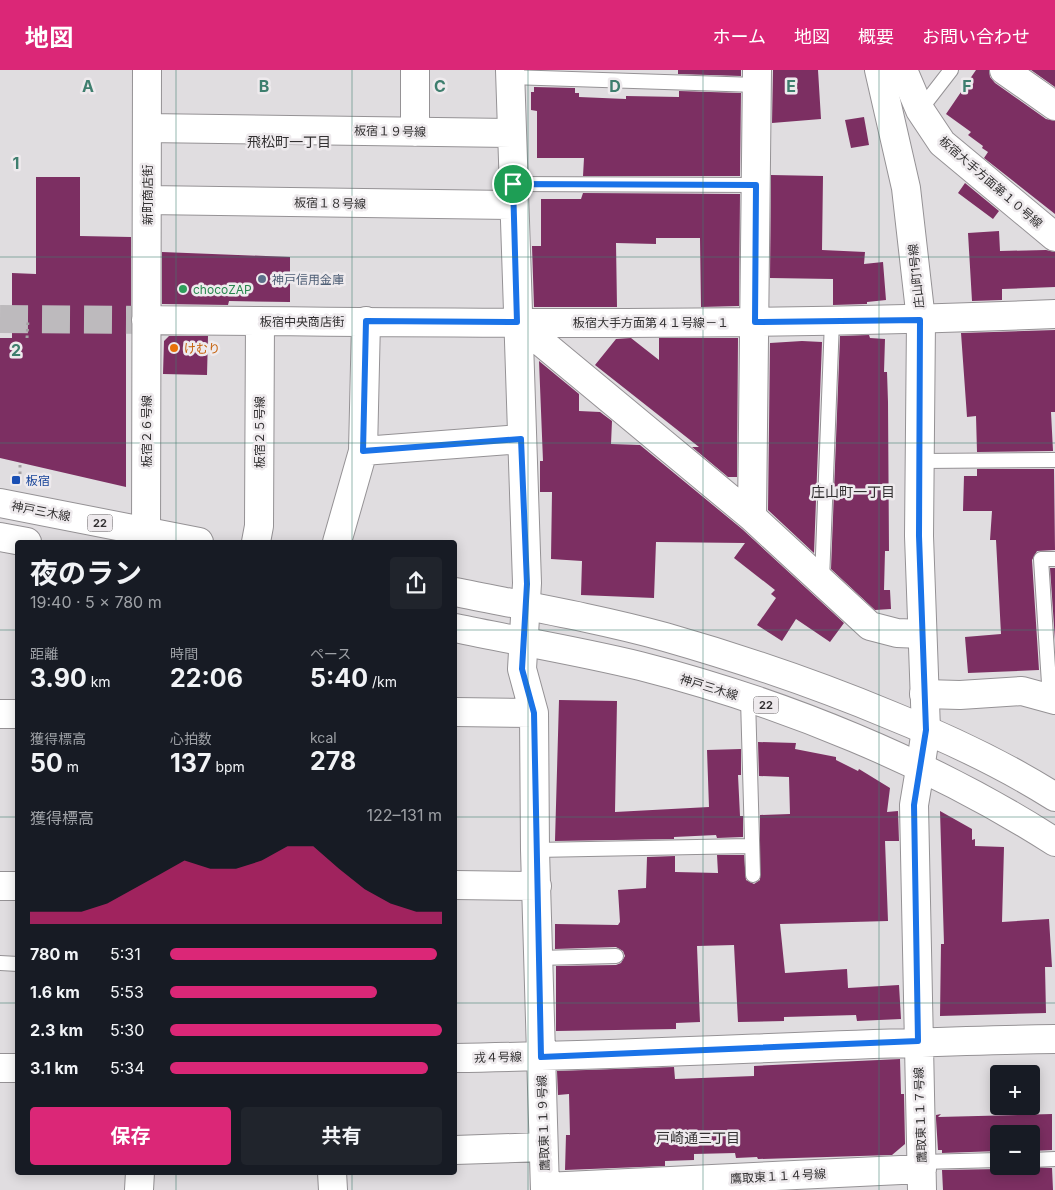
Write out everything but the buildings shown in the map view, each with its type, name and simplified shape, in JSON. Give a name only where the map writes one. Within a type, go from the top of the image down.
[{"type":"street","name":"新町商店街","points":[[146,320],[147,70]]},
{"type":"street","points":[[415,70],[415,132]]},
{"type":"street","name":"庄山町1号線","points":[[879,70],[906,188],[920,320],[921,461],[919,536],[926,730],[920,769]]},
{"type":"street","name":"板宿大手方面第１０号線","points":[[903,70],[920,110],[942,143],[1055,237]]},
{"type":"street","points":[[1004,70],[1055,106]]},
{"type":"street","name":"鷹取東１１９号線","points":[[510,74],[527,584],[522,669],[534,713],[535,850],[545,1188]]},
{"type":"street","points":[[752,517],[757,78]]},
{"type":"street","name":"板宿１９号線","points":[[148,128],[512,133]]},
{"type":"street","name":"板宿１８号線","points":[[147,200],[514,194]]},
{"type":"street","name":"板宿大手方面第４１号線－１","points":[[517,322],[920,320],[1055,314]]},
{"type":"street","name":"板宿中央商店街","points":[[146,320],[517,322]]},
{"type":"street","name":"板宿２６号線","points":[[146,320],[146,537]]},
{"type":"street","name":"板宿２５号線","points":[[256,540],[258,526],[260,321]]},
{"type":"street","points":[[337,540],[363,451],[366,321]]},
{"type":"street","points":[[517,322],[752,517],[870,626],[897,633],[922,634]]},
{"type":"street","points":[[363,451],[521,439]]},
{"type":"street","name":"神戸三木線","points":[[0,503],[146,537],[178,540]]},
{"type":"street","points":[[0,537],[17,540]]},
{"type":"street","points":[[457,592],[664,637],[838,693],[926,730],[1002,766],[1055,797]]},
{"type":"street","name":"神戸三木線","points":[[457,628],[559,648],[642,667],[748,699],[828,727],[984,800],[1055,842]]},
{"type":"street","points":[[924,694],[960,695],[1022,691],[1052,700]]},
{"type":"street","points":[[457,712],[534,713]]},
{"type":"street","points":[[0,714],[15,714]]},
{"type":"street","name":"鷹取東１１７号線","points":[[920,769],[914,805],[922,1174]]},
{"type":"street","points":[[457,885],[537,886]]},
{"type":"street","points":[[0,886],[15,886]]},
{"type":"street","name":"戎４号線","points":[[457,1058],[541,1057],[918,1041],[1055,1039]]},
{"type":"street","points":[[0,1068],[15,1068]]},
{"type":"street","points":[[457,1150],[543,1147]]},
{"type":"street","name":"鷹取東１１４号線","points":[[545,1188],[748,1184],[922,1174]]},
{"type":"street","points":[[140,1175],[140,1190]]},
{"type":"street","points":[[332,1175],[333,1190]]},
{"type":"lane","points":[[920,110],[951,70]]},
{"type":"lane","points":[[510,74],[757,78]]},
{"type":"lane","points":[[514,194],[756,185]]},
{"type":"lane","points":[[822,581],[832,321]]},
{"type":"lane","points":[[921,461],[1055,460]]},
{"type":"lane","points":[[1052,700],[1041,559],[1055,558]]},
{"type":"lane","points":[[748,699],[750,846],[753,875]]},
{"type":"lane","points":[[535,850],[750,846]]},
{"type":"lane","points":[[538,958],[616,956]]},
{"type":"lane","points":[[0,963],[15,964]]},
{"type":"lane","points":[[1040,1160],[1055,1159]]},
{"type":"lane","points":[[922,1174],[990,1162]]},
{"type":"path","points":[[27,338],[28,320]]},
{"type":"path","points":[[20,463],[20,474]]},
{"type":"tunnel","points":[[0,319],[146,320]]},
{"type":"place","name":"神戸信用金庫","points":[[262,279]]},
{"type":"place","name":"chocoZAP","points":[[183,289]]},
{"type":"place","name":"けむり","points":[[174,348]]},
{"type":"place","name":"板宿","points":[[16,480]]},
{"type":"district","name":"飛松町一丁目","points":[[289,141]]},
{"type":"district","name":"庄山町一丁目","points":[[853,491]]},
{"type":"district","name":"戸崎通三丁目","points":[[698,1137]]},
{"type":"route","points":[[513,184],[756,185],[755,322],[920,320],[921,461],[919,536],[926,730],[914,805],[918,1041],[541,1057],[535,850],[534,713],[522,669],[527,584],[521,439],[363,451],[366,321],[517,322],[513,184]]}]
